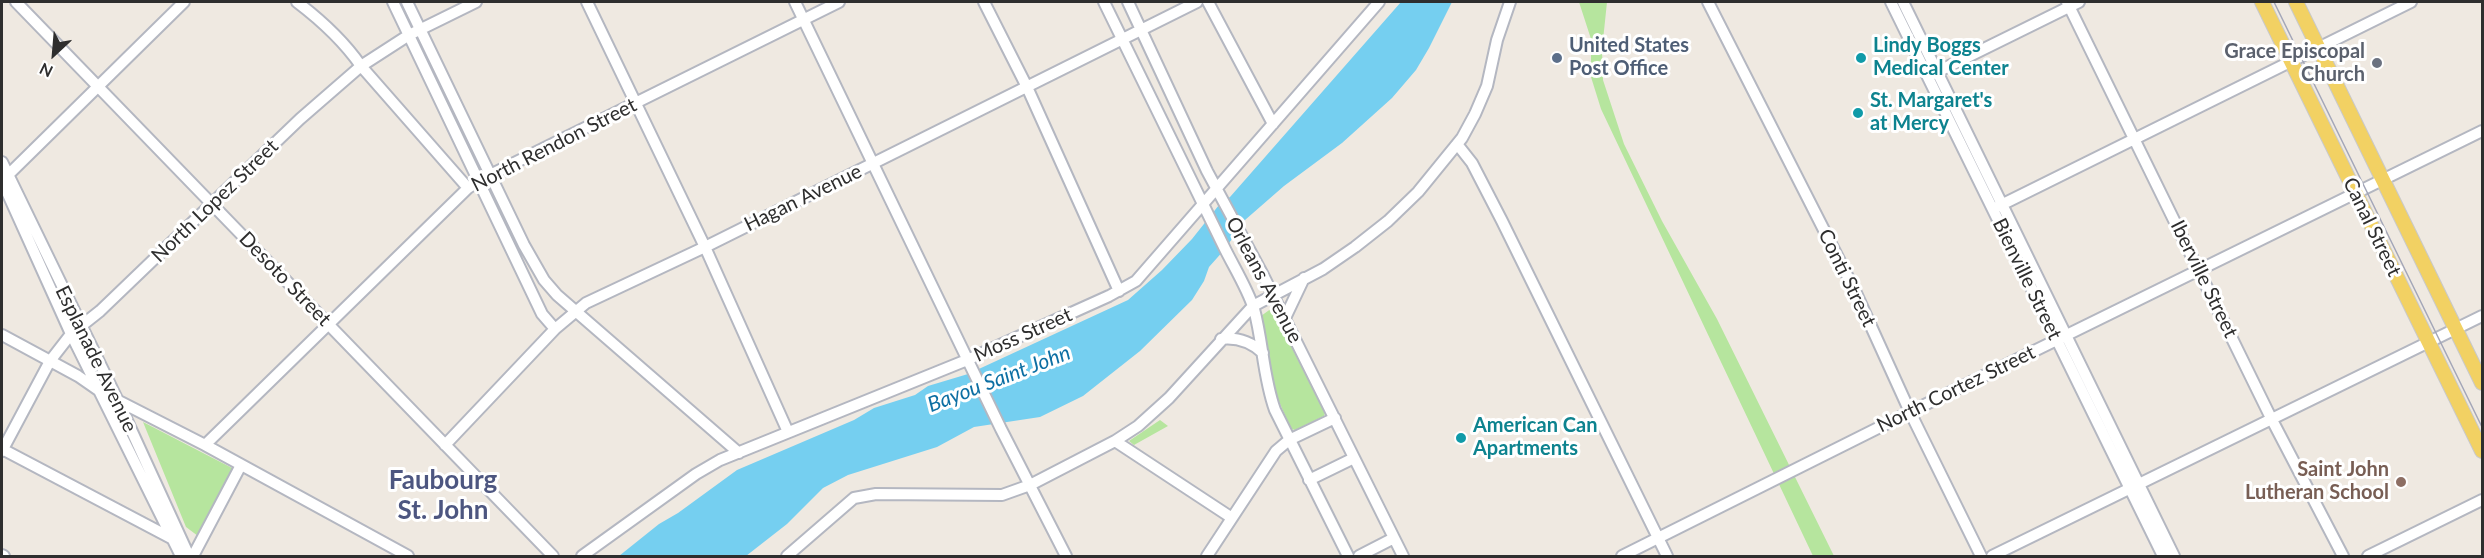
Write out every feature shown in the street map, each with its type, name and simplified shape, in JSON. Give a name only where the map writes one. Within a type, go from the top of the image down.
[{"type":"main road","name":"Canal Street","points":[[2262,2],[2482,452]]},
{"type":"main road","name":"Canal Street","points":[[2296,2],[2482,383]]},
{"type":"street","name":"Desoto Street","points":[[16,2],[553,556]]},
{"type":"street","points":[[4,179],[184,2]]},
{"type":"street","points":[[297,2],[323,22],[346,45],[361,66],[468,188]]},
{"type":"street","points":[[393,2],[484,178],[544,280],[576,311],[739,453]]},
{"type":"street","points":[[407,2],[542,314],[555,329]]},
{"type":"street","name":"North Lopez Street","points":[[2,449],[50,361],[76,330],[133,281],[300,119],[361,66],[409,35],[476,2]]},
{"type":"street","points":[[587,2],[705,247],[788,432]]},
{"type":"street","points":[[795,2],[1001,429],[1066,556]]},
{"type":"street","name":"North Rendon Street","points":[[205,445],[468,188],[839,2]]},
{"type":"street","points":[[984,2],[1027,87],[1119,291]]},
{"type":"street","name":"Orleans Avenue","points":[[1104,2],[1245,286],[1253,306],[1270,395],[1289,440],[1348,556]]},
{"type":"street","name":"Orleans Avenue","points":[[1128,2],[1143,29],[1216,188],[1273,294],[1404,556]]},
{"type":"street","name":"Hagan Avenue","points":[[445,445],[555,329],[586,303],[705,247],[1197,2]]},
{"type":"street","points":[[1208,2],[1273,124]]},
{"type":"street","name":"Moss Street","points":[[582,556],[696,474],[788,432],[970,365],[1119,291],[1143,274],[1205,208],[1216,188],[1379,2]]},
{"type":"street","points":[[787,556],[854,498],[876,494],[1002,495],[1030,484],[1115,441],[1138,426],[1169,398],[1253,306],[1347,252],[1388,221],[1418,192],[1468,128],[1487,86],[1497,40],[1510,2]]},
{"type":"street","name":"Conti Street","points":[[1708,2],[1855,291],[1910,412],[1981,556]]},
{"type":"street","name":"Bienville Street","points":[[1891,2],[1933,74]]},
{"type":"street","name":"Bienville Street","points":[[1903,2],[1933,74],[2134,486],[2163,556]]},
{"type":"street","points":[[1997,207],[2411,2]]},
{"type":"street","points":[[1933,74],[2072,3]]},
{"type":"street","name":"Iberville Street","points":[[2072,3],[2271,418],[2343,556]]},
{"type":"street","name":"North Cortez Street","points":[[1622,556],[2061,337],[2482,131]]},
{"type":"street","points":[[1457,144],[1472,163],[1502,221],[1667,556]]},
{"type":"street","name":"Esplanade Avenue","points":[[2,162],[4,179],[76,330],[100,392],[181,556]]},
{"type":"street","points":[[1285,318],[1304,278]]},
{"type":"street","points":[[1992,556],[2482,316]]},
{"type":"street","name":"Esplanade Avenue","points":[[76,330],[118,401],[191,556]]},
{"type":"street","points":[[2,336],[78,376],[100,392],[205,445],[408,556]]},
{"type":"street","points":[[1221,339],[1247,342],[1263,353]]},
{"type":"street","points":[[1207,556],[1276,451],[1289,440],[1335,418]]},
{"type":"street","points":[[1115,441],[1233,518]]},
{"type":"street","points":[[2,449],[173,539]]},
{"type":"street","points":[[1309,480],[1354,458]]},
{"type":"street","points":[[191,556],[241,465]]},
{"type":"street","name":"Bienville Street","points":[[2134,486],[2174,556]]},
{"type":"street","points":[[2368,556],[2482,500]]},
{"type":"street","points":[[1359,556],[1394,538]]},
{"type":"green space","points":[[1579,2],[1607,2],[1602,50],[1603,80],[1624,144],[1662,221],[1717,319],[1834,556],[1813,556],[1601,109],[1591,77],[1591,39]]},
{"type":"green space","points":[[1272,308],[1325,413],[1324,416],[1295,430],[1291,429],[1274,390],[1261,316]]},
{"type":"green space","points":[[1160,420],[1168,426],[1134,445],[1129,441]]},
{"type":"green space","points":[[143,422],[234,469],[198,536],[186,527]]},
{"type":"water","name":"Bayou Saint John","points":[[1401,2],[1452,2],[1416,70],[1392,98],[1342,143],[1284,186],[1245,220],[1209,267],[1204,281],[1192,300],[1140,351],[1083,396],[1040,417],[974,427],[937,447],[848,475],[823,488],[787,524],[746,556],[619,556],[659,524],[737,470],[854,420],[874,408],[915,395],[928,386],[968,374],[1128,300],[1192,239],[1219,205],[1230,197]]},
{"type":"tram line","points":[[2274,2],[2482,427]]},
{"type":"place","name":"United States Post Office","points":[[1557,58]]},
{"type":"place","name":"Lindy Boggs Medical Center","points":[[1861,58]]},
{"type":"place","name":"Grace Episcopal Church","points":[[2377,63]]},
{"type":"place","name":"St. Margaret's at Mercy","points":[[1858,113]]},
{"type":"place","name":"American Can Apartments","points":[[1461,438]]},
{"type":"place","name":"Saint John Lutheran School","points":[[2401,482]]},
{"type":"district","name":"Faubourg St. John","points":[[443,496]]}]
